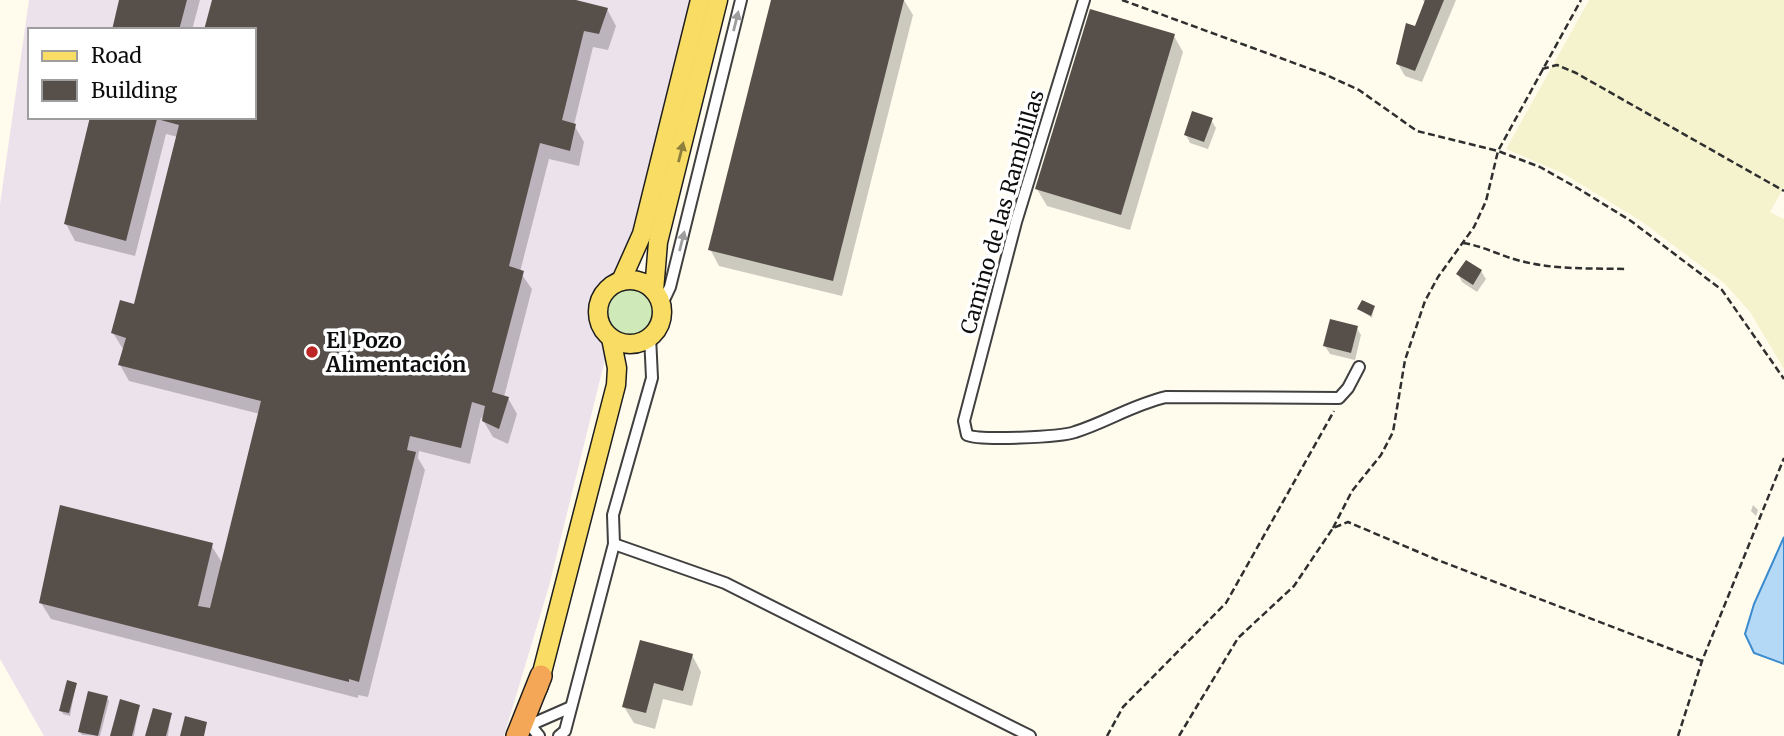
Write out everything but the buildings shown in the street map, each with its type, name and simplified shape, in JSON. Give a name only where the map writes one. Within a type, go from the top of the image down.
[{"type":"highway","points":[[528,733],[541,676]]},
{"type":"main road","points":[[541,676],[615,386],[617,368],[611,338],[599,322],[599,302],[604,293],[621,281],[642,234],[700,0]]},
{"type":"main road","points":[[615,386],[646,339],[657,328],[658,242],[718,0]]},
{"type":"main road","points":[[621,281],[638,281],[657,298]]},
{"type":"main road","points":[[611,338],[621,343],[646,339]]},
{"type":"street","points":[[657,298],[670,287],[741,0]]},
{"type":"street","name":"Camino de las Ramblillas","points":[[1084,0],[1016,222],[964,421],[967,435],[991,440],[1074,433],[1139,403],[1166,397],[1339,398]]},
{"type":"street","points":[[559,736],[565,731],[614,544],[613,514],[652,378],[646,339]]},
{"type":"street","points":[[1339,398],[1348,388],[1359,367]]},
{"type":"street","points":[[614,544],[725,583],[1030,736]]},
{"type":"street","points":[[528,733],[571,707]]},
{"type":"path","points":[[1122,0],[1324,74],[1359,90],[1417,131],[1498,151],[1540,167],[1590,195],[1630,221],[1721,290],[1784,379]]},
{"type":"path","points":[[1179,736],[1238,638],[1294,586],[1333,528],[1352,491],[1381,455],[1393,432],[1405,360],[1415,326],[1438,277],[1463,243],[1486,201],[1498,151],[1581,0]]},
{"type":"path","points":[[1542,69],[1558,65],[1576,74],[1784,191]]},
{"type":"path","points":[[1463,243],[1484,246],[1518,261],[1540,265],[1625,268]]},
{"type":"path","points":[[1107,736],[1123,708],[1226,603],[1330,422],[1339,398]]},
{"type":"path","points":[[1678,736],[1702,661],[1784,458]]},
{"type":"path","points":[[1333,528],[1348,522],[1435,559],[1702,661]]},
{"type":"shaded area","points":[[29,0],[694,0],[549,586],[504,736],[44,736],[0,659],[0,204]]},
{"type":"shaded area","points":[[1589,0],[1784,0],[1784,187],[1770,212],[1784,219],[1784,369],[1750,312],[1725,284],[1641,221],[1564,174],[1506,149]]},
{"type":"green space","points":[[630,283],[646,288],[654,296],[659,312],[654,328],[646,336],[630,341],[614,336],[606,328],[601,312],[606,296],[614,288]]},
{"type":"water","points":[[1784,537],[1784,664],[1754,653],[1745,634],[1754,604]]},
{"type":"place","name":"El Pozo Alimentación","points":[[312,352]]}]
